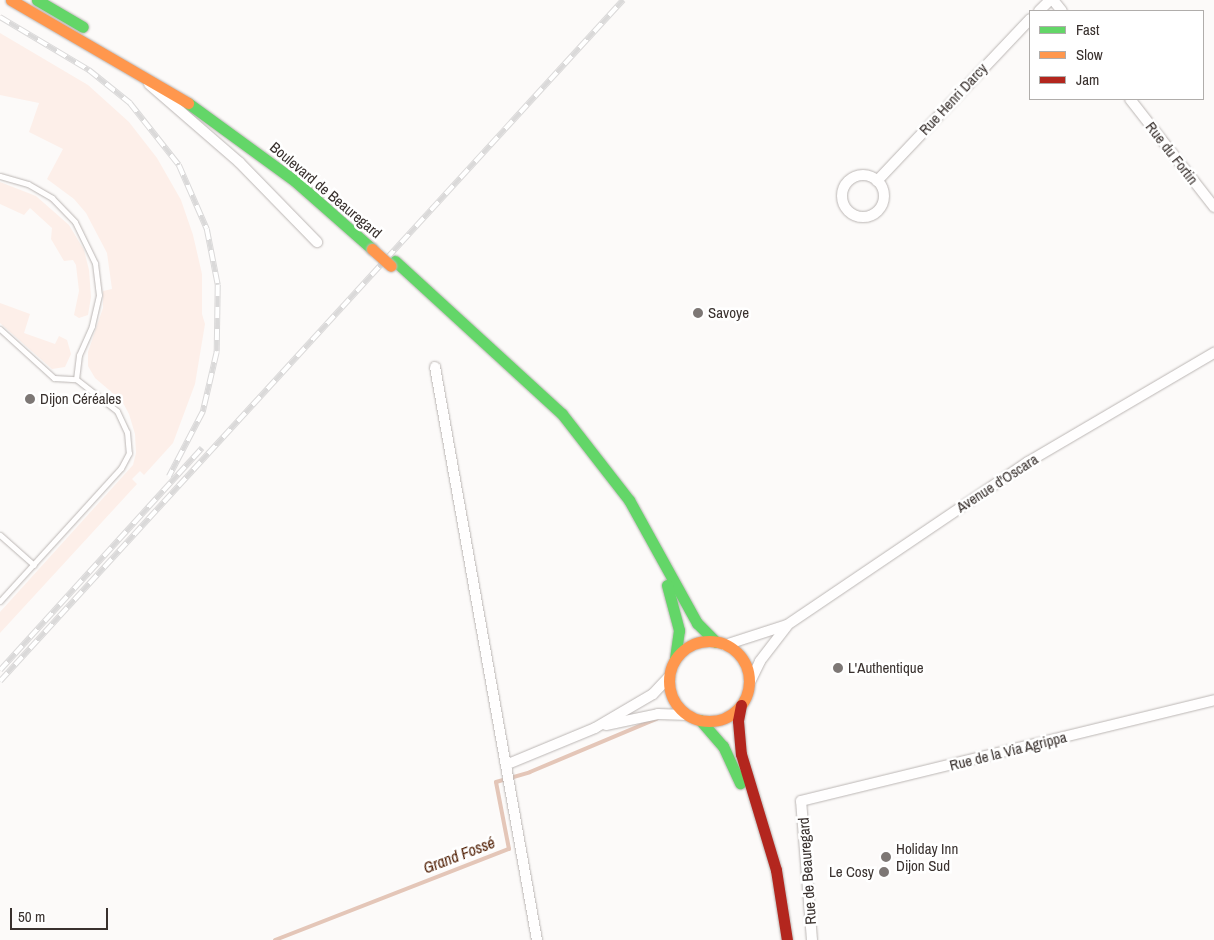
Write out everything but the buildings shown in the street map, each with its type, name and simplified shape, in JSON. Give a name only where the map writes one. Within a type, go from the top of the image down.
[{"type":"main road","name":"Boulevard de Beauregard","points":[[11,0],[126,63],[245,142],[295,180],[393,263],[586,448]]},
{"type":"main road","name":"Boulevard de Beauregard","points":[[37,0],[194,96],[240,129],[300,175],[374,246]]},
{"type":"main road","points":[[586,448],[648,530],[697,623],[743,660],[749,684],[741,705],[738,721],[741,754],[776,870],[786,940]]},
{"type":"main road","points":[[586,448],[624,507],[668,587],[679,630],[675,660],[670,676],[674,700],[688,716],[700,720],[722,719],[741,705]]},
{"type":"main road","points":[[675,660],[689,647],[720,643]]},
{"type":"main road","points":[[700,720],[723,746],[750,810],[771,885],[779,940]]},
{"type":"street","points":[[1040,10],[1052,0],[1061,10]]},
{"type":"street","name":"Rue Henri Darcy","points":[[877,180],[1029,21]]},
{"type":"street","points":[[126,63],[239,162],[317,242]]},
{"type":"street","name":"Rue du Fortin","points":[[1131,100],[1214,207]]},
{"type":"street","points":[[858,176],[877,180],[883,193],[876,212],[863,217],[850,213],[843,202],[847,183],[858,176]]},
{"type":"street","name":"Avenue d'Oscara","points":[[720,643],[787,625],[1028,462],[1214,353]]},
{"type":"street","points":[[435,367],[508,764],[537,940]]},
{"type":"street","name":"Avenue d'Oscara","points":[[749,684],[760,661],[787,625]]},
{"type":"street","points":[[508,764],[595,728],[653,694],[670,676]]},
{"type":"street","name":"Rue de la Via Agrippa","points":[[802,802],[1214,700]]},
{"type":"street","points":[[595,728],[650,715],[688,716]]},
{"type":"street","name":"Rue de Beauregard","points":[[802,802],[812,940]]},
{"type":"lane","points":[[0,176],[28,184],[52,198],[75,222],[95,263],[98,295],[92,326],[79,355],[76,379]]},
{"type":"lane","points":[[0,329],[54,378],[76,379],[117,411],[127,432],[129,453],[121,468],[0,601]]},
{"type":"lane","points":[[0,535],[34,565]]},
{"type":"shaded area","points":[[0,33],[88,85],[129,122],[157,158],[181,200],[193,235],[202,274],[202,314],[205,324],[195,384],[173,443],[144,475],[140,471],[132,479],[137,484],[0,633],[0,612],[133,465],[136,453],[135,434],[129,414],[122,401],[95,378],[88,366],[88,352],[103,308],[103,291],[112,289],[107,253],[86,213],[74,199],[47,179],[63,149],[29,132],[39,103],[0,95]]},
{"type":"shaded area","points":[[0,182],[36,196],[69,225],[84,250],[89,270],[91,297],[88,315],[79,318],[74,315],[79,291],[76,265],[73,260],[64,261],[51,239],[52,228],[30,208],[24,215],[0,204]]},
{"type":"shaded area","points":[[0,303],[30,314],[24,333],[55,344],[59,336],[67,340],[71,354],[65,367],[52,369],[0,323]]},
{"type":"waterway","name":"Grand Fossé","points":[[275,940],[509,849],[496,782],[530,772],[656,719]]},
{"type":"railway","points":[[0,681],[623,0]]},
{"type":"railway","points":[[0,17],[89,70],[130,103],[179,165],[207,229],[218,285],[217,352],[203,412],[169,477]]},
{"type":"railway","points":[[0,670],[202,448]]},
{"type":"traffic: fast","points":[[37,0],[83,27]]},
{"type":"traffic: fast","points":[[188,103],[295,181],[372,249]]},
{"type":"traffic: fast","points":[[395,261],[562,414],[629,500],[697,623],[716,642]]},
{"type":"traffic: fast","points":[[667,585],[679,630],[675,660]]},
{"type":"traffic: fast","points":[[700,720],[723,746],[740,783]]},
{"type":"traffic: slow","points":[[11,0],[188,103]]},
{"type":"traffic: slow","points":[[372,249],[391,266]]},
{"type":"traffic: slow","points":[[709,641],[724,644],[737,653],[746,666],[749,681],[746,696],[737,709],[724,718],[709,721],[694,718],[681,709],[672,696],[669,681],[672,666],[681,653],[694,644],[709,641]]},
{"type":"traffic: jam","points":[[741,705],[738,721],[741,754],[776,870],[787,940]]},
{"type":"place","name":"Savoye","points":[[698,313]]},
{"type":"place","name":"Dijon Céréales","points":[[30,399]]},
{"type":"place","name":"L'Authentique","points":[[838,668]]},
{"type":"place","name":"Holiday Inn Dijon Sud","points":[[886,857]]},
{"type":"place","name":"Le Cosy","points":[[884,872]]}]
